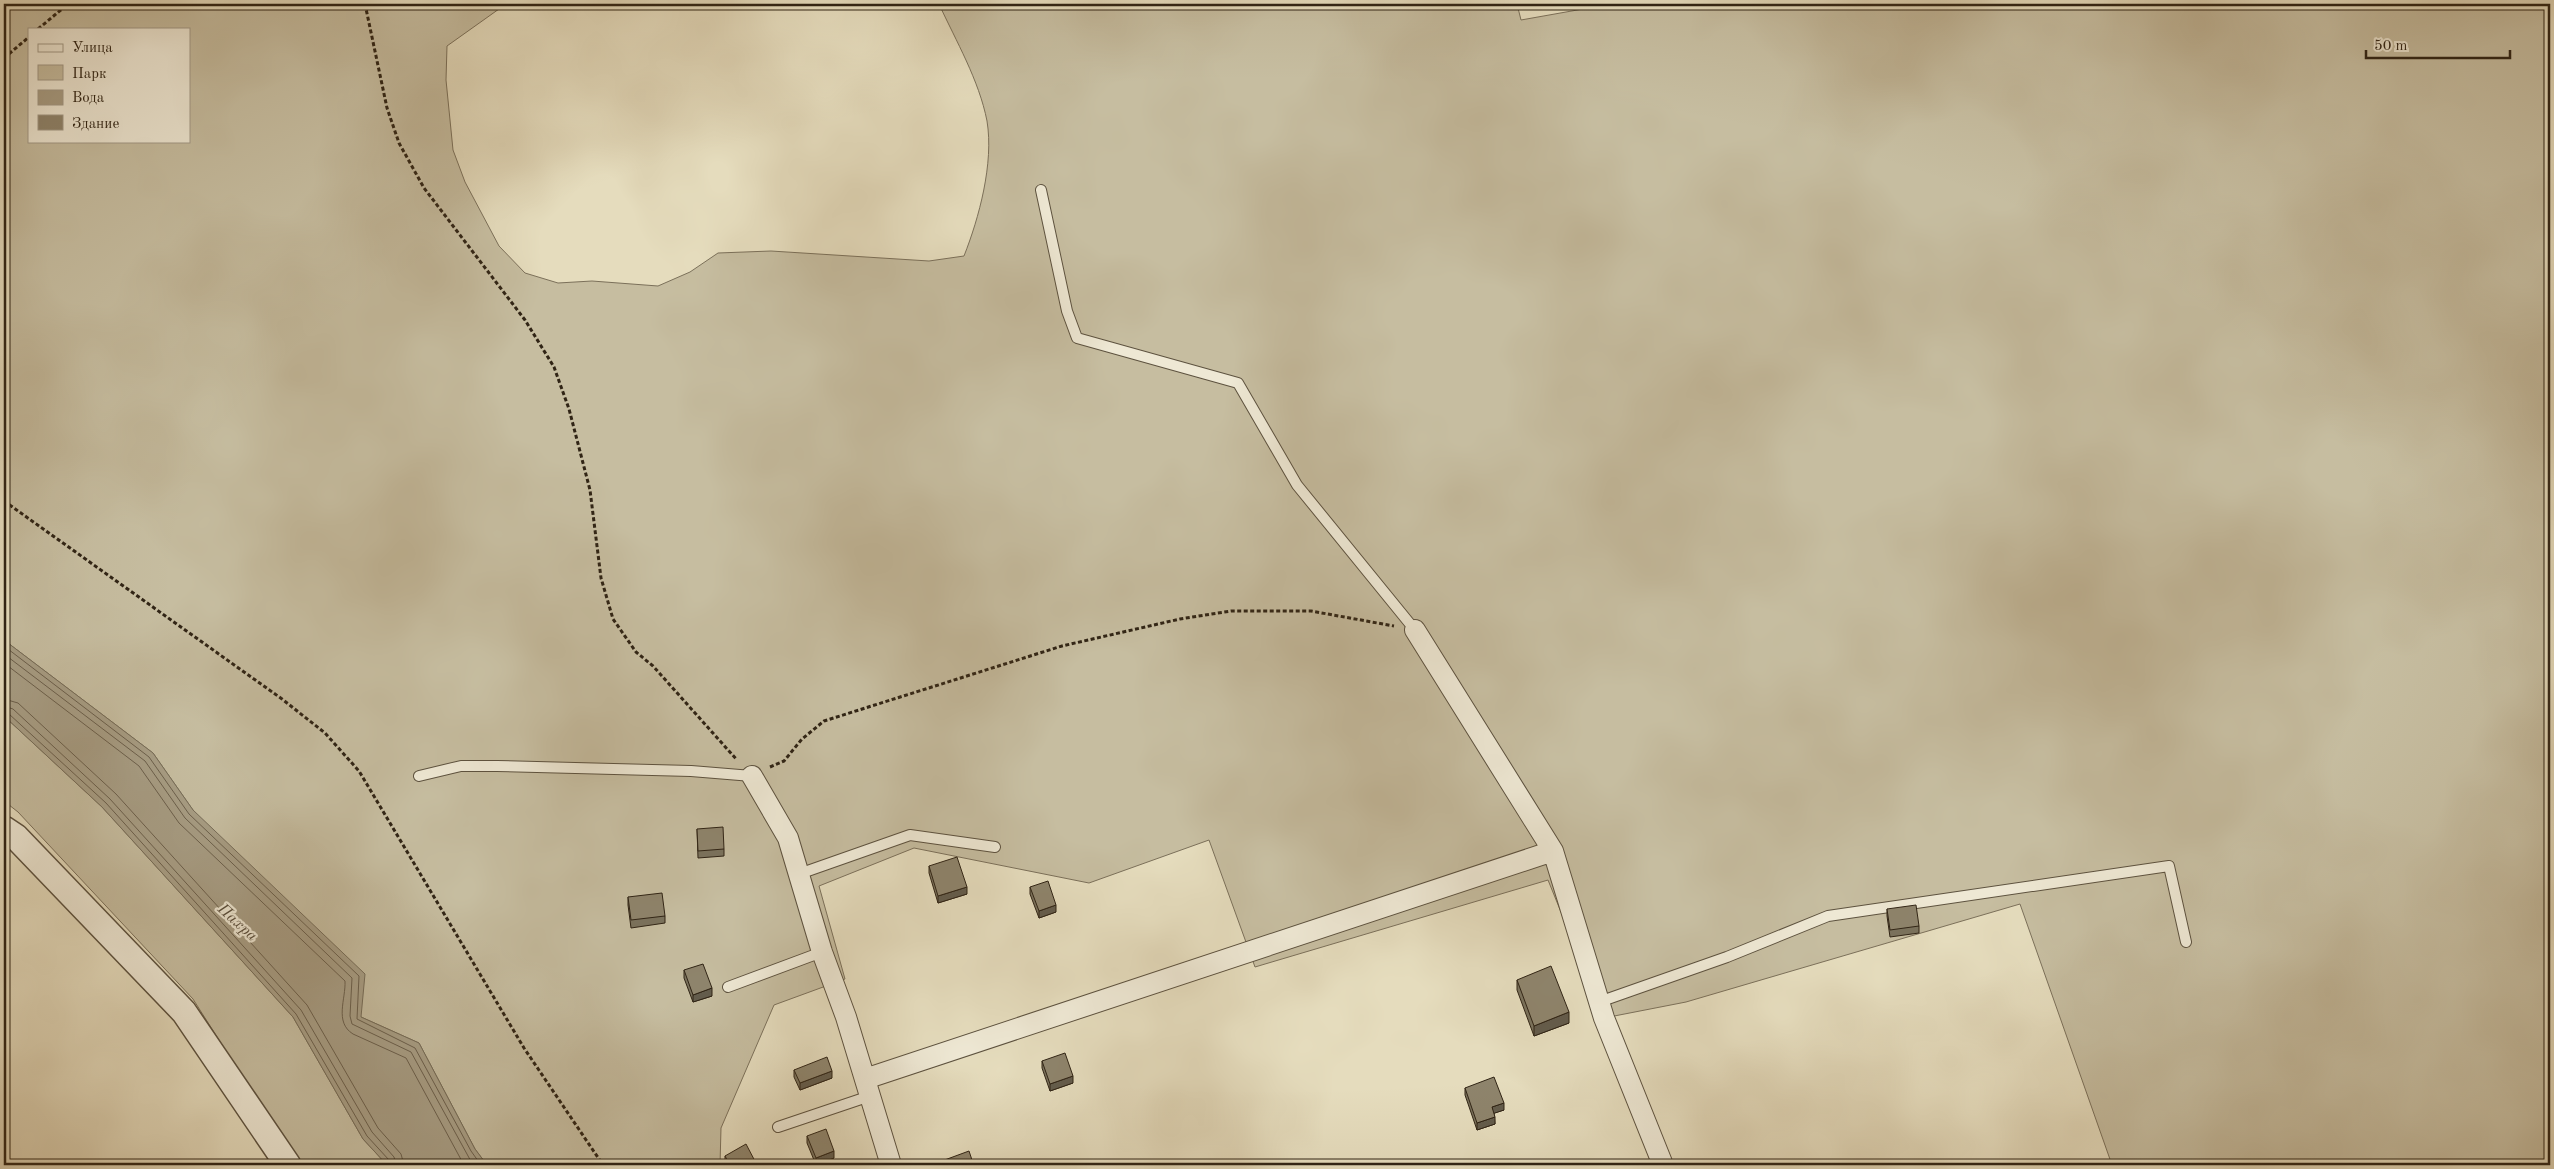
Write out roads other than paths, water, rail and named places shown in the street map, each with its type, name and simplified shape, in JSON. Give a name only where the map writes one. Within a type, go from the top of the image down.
[{"type":"street","points":[[1415,630],[1553,851],[1599,1002],[1664,1165]]},
{"type":"street","points":[[752,776],[788,838],[822,952],[846,1017],[891,1165]]},
{"type":"street","points":[[4,829],[16,837],[184,1012],[288,1165]]},
{"type":"street","points":[[868,1088],[1553,851]]},
{"type":"lane","points":[[1041,190],[1067,310],[1077,338],[1238,383],[1298,485],[1415,630]]},
{"type":"lane","points":[[419,776],[461,766],[691,772],[752,776]]},
{"type":"lane","points":[[799,874],[910,834],[995,846]]},
{"type":"lane","points":[[1599,1002],[1727,958],[1828,916],[2169,866],[2186,942]]},
{"type":"lane","points":[[728,987],[822,952]]},
{"type":"lane","points":[[778,1127],[868,1088]]},
{"type":"water","name":"Пахра","points":[[4,640],[153,753],[193,810],[365,974],[361,1017],[419,1043],[475,1149],[487,1165],[387,1165],[363,1139],[293,1017],[102,807],[4,716]]}]
